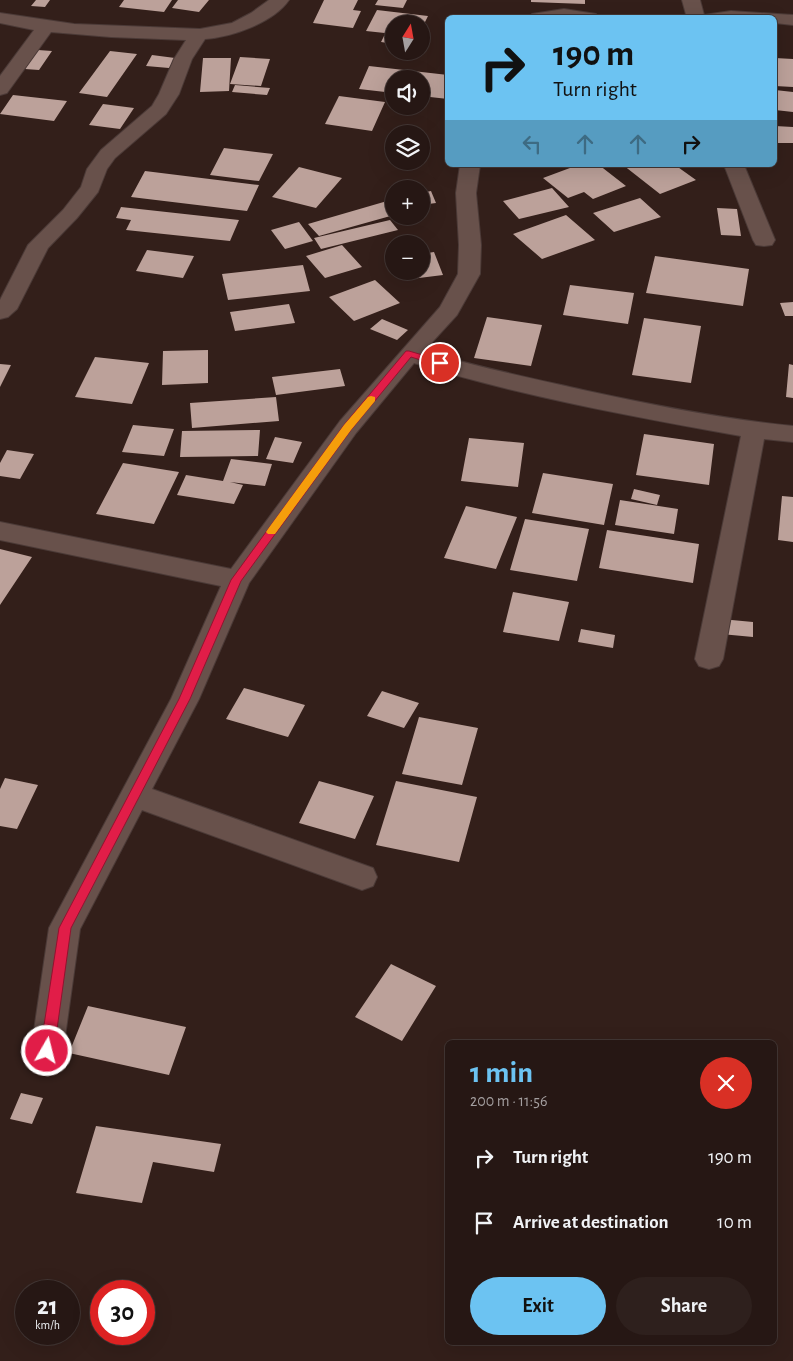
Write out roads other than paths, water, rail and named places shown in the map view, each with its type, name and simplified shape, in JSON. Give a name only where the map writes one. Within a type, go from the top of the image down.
[{"type":"street","points":[[0,18],[45,27],[95,32],[198,35],[232,29],[252,21],[280,0]]},
{"type":"street","points":[[691,0],[695,15]]},
{"type":"street","points":[[558,15],[570,15]]},
{"type":"street","points":[[777,18],[793,20]]},
{"type":"street","points":[[0,89],[45,27]]},
{"type":"street","points":[[0,312],[9,304],[39,245],[70,214],[91,188],[97,169],[108,154],[159,110],[169,94],[183,59],[198,35]]},
{"type":"street","points":[[47,1051],[65,928],[185,699],[236,580],[348,427],[409,354],[449,310],[469,274],[470,245],[466,192],[470,167]]},
{"type":"street","points":[[735,167],[764,240]]},
{"type":"street","points":[[409,354],[490,377],[641,410],[754,430],[793,434]]},
{"type":"street","points":[[709,659],[754,430]]},
{"type":"street","points":[[0,531],[236,580]]},
{"type":"street","points":[[135,795],[362,877]]}]
